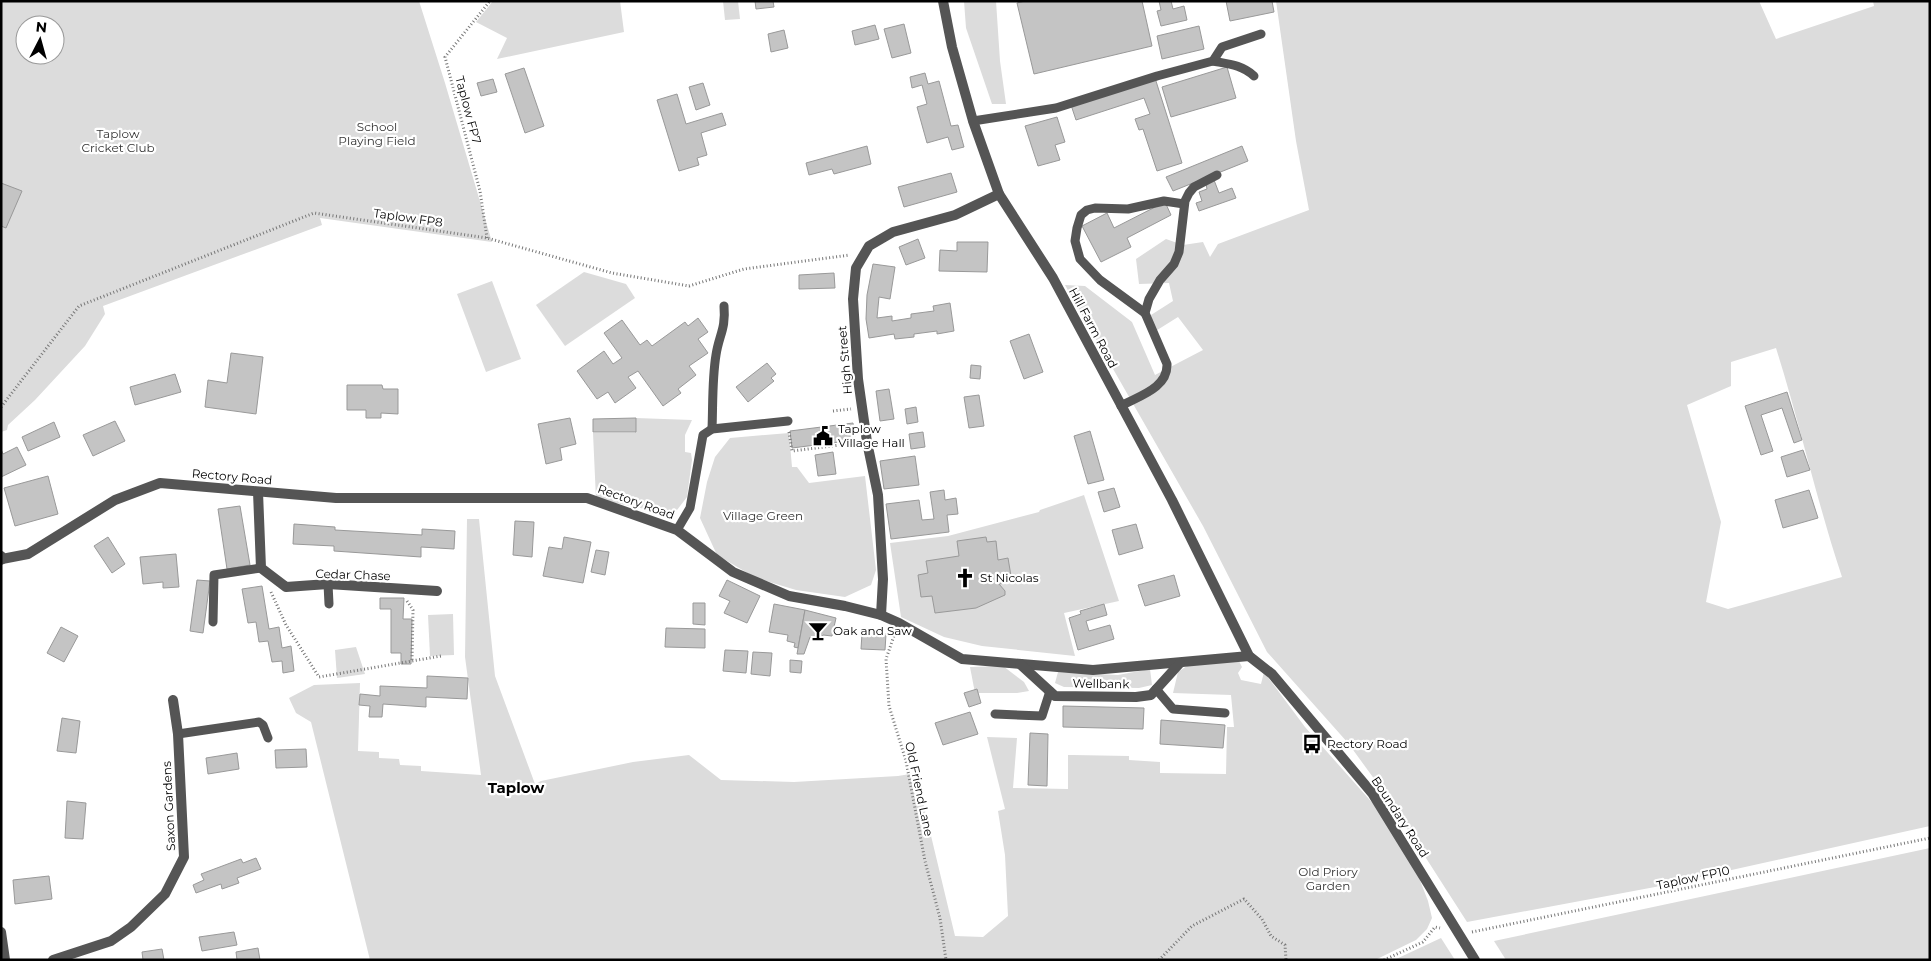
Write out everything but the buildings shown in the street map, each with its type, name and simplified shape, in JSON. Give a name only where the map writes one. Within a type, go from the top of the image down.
[{"type":"street","name":"Hill Farm Road","points":[[943,1],[952,47],[973,121],[999,194],[1053,278],[1172,500],[1249,656]]},
{"type":"street","name":"High Street","points":[[881,615],[883,579],[878,495],[858,379],[853,299],[856,268],[869,246],[893,232],[955,216],[999,194]]},
{"type":"street","name":"Rectory Road","points":[[1,558],[28,554],[115,500],[160,483],[336,498],[587,498],[677,530],[734,572],[789,596],[845,606],[881,615],[899,623],[962,660],[1093,670],[1249,656]]},
{"type":"street","points":[[258,492],[261,568]]},
{"type":"street","name":"Cedar Chase","points":[[261,568],[286,587],[328,584],[437,591]]},
{"type":"street","name":"Boundary Road","points":[[1249,656],[1272,674],[1372,793],[1475,960]]},
{"type":"street","name":"Wellbank","points":[[1020,664],[1055,696],[1136,697],[1151,694],[1180,663]]},
{"type":"street","name":"Saxon Gardens","points":[[53,960],[111,941],[132,927],[165,894],[184,857],[178,734],[173,700]]},
{"type":"street","points":[[1,932],[5,960]]},
{"type":"lane","points":[[1213,62],[1222,47],[1261,34]]},
{"type":"lane","points":[[973,121],[1056,108],[1157,76],[1213,62],[1238,66],[1254,76]]},
{"type":"lane","points":[[1145,313],[1149,299],[1160,280],[1174,264],[1179,252],[1184,204],[1189,193],[1194,187],[1217,175]]},
{"type":"lane","points":[[1121,406],[1158,385],[1167,373],[1167,364],[1145,313],[1100,280],[1080,259],[1075,241],[1076,228],[1081,216],[1087,210],[1095,208],[1128,208],[1164,201],[1184,204]]},
{"type":"lane","points":[[712,429],[716,356],[724,329],[724,306]]},
{"type":"lane","points":[[677,530],[690,508],[703,435],[712,429],[788,421]]},
{"type":"lane","points":[[213,622],[214,575],[261,568]]},
{"type":"lane","points":[[328,584],[329,604]]},
{"type":"lane","points":[[1156,689],[1173,709],[1224,713]]},
{"type":"lane","points":[[995,714],[1042,716],[1050,691]]},
{"type":"lane","points":[[178,734],[259,722],[263,725],[268,738]]},
{"type":"path","name":"Taplow FP7","points":[[487,238],[480,191],[445,57],[490,1]]},
{"type":"path","name":"Taplow FP8","points":[[1,407],[79,306],[314,214],[487,238],[612,273],[689,286],[744,269],[848,256],[869,246]]},
{"type":"path","points":[[833,411],[850,409]]},
{"type":"path","points":[[788,421],[792,451],[857,442]]},
{"type":"path","points":[[261,568],[286,625],[319,677],[440,656]]},
{"type":"path","points":[[397,589],[413,610],[412,660]]},
{"type":"path","name":"Old Friend Lane","points":[[899,623],[886,659],[889,706],[906,761],[925,861],[940,918],[946,960]]},
{"type":"path","name":"Taplow FP10","points":[[1459,935],[1930,838]]},
{"type":"path","points":[[1159,960],[1192,926],[1244,899],[1262,919],[1271,936],[1285,945],[1286,960]]},
{"type":"path","points":[[1384,960],[1423,942],[1435,927],[1459,935]]},
{"type":"green space","points":[[1,1],[419,1],[492,242],[320,218],[322,225],[103,306],[105,314],[85,346],[35,400],[8,425],[7,430],[1,432]]},
{"type":"green space","points":[[493,1],[620,1],[624,32],[497,59],[507,38],[476,22]]},
{"type":"green space","points":[[723,1],[738,1],[740,19],[725,20]]},
{"type":"green space","points":[[964,1],[996,1],[1000,61],[1006,104],[992,104],[966,28]]},
{"type":"green space","points":[[1276,1],[1759,1],[1776,39],[1874,6],[1873,1],[1930,1],[1930,826],[1655,887],[1467,922],[1383,791],[1348,743],[1267,652],[1203,526],[1065,285],[1085,286],[1132,322],[1155,375],[1203,350],[1178,317],[1154,332],[1151,315],[1173,301],[1169,283],[1139,284],[1136,259],[1166,239],[1183,245],[1203,242],[1210,257],[1218,244],[1309,210],[1296,141]],"holes":[[[1776,348],[1842,577],[1728,609],[1706,602],[1721,522],[1687,405],[1731,386],[1731,362]]]},
{"type":"green space","points":[[584,272],[626,284],[635,298],[565,346],[536,305]]},
{"type":"green space","points":[[492,281],[521,359],[486,372],[457,294]]},
{"type":"green space","points":[[636,418],[692,420],[685,435],[685,452],[691,453],[692,460],[687,497],[677,510],[665,513],[596,499],[593,433],[635,433]]},
{"type":"green space","name":"Village Green","points":[[789,433],[792,467],[797,467],[809,483],[865,476],[876,570],[871,585],[845,597],[796,590],[756,578],[717,555],[700,518],[707,482],[715,457],[730,438]]},
{"type":"green space","points":[[1084,495],[1119,601],[1064,613],[1075,656],[982,646],[944,637],[901,617],[890,543],[948,536],[1039,512],[1040,510]]},
{"type":"green space","name":"Old Priory Garden","points":[[467,519],[479,519],[495,676],[535,784],[541,781],[633,762],[689,755],[721,780],[794,782],[898,776],[916,773],[955,936],[983,937],[1008,916],[1005,855],[998,811],[1005,809],[987,737],[1017,738],[1013,788],[1068,789],[1068,755],[1129,756],[1129,760],[1160,762],[1160,773],[1226,774],[1227,727],[1234,727],[1231,695],[1173,693],[1178,672],[1202,656],[1239,661],[1242,667],[1238,673],[1241,680],[1261,684],[1264,672],[1305,727],[1384,816],[1409,852],[1428,901],[1432,918],[1427,929],[1416,940],[1375,960],[370,960],[311,722],[296,713],[289,698],[314,685],[360,683],[358,751],[379,752],[379,758],[399,759],[400,765],[421,766],[421,771],[481,775],[465,657]]},
{"type":"green space","points":[[453,614],[454,655],[430,656],[428,615]]},
{"type":"green space","points":[[356,647],[365,674],[337,678],[335,650]]},
{"type":"green space","points":[[1003,666],[1024,682],[1029,691],[1017,693],[975,693],[970,667]]},
{"type":"green space","points":[[1150,669],[1152,685],[1139,688],[1064,687],[1055,683],[1058,672],[1118,675]]},
{"type":"green space","points":[[1930,848],[1930,960],[1506,960],[1494,941]]},
{"type":"green space","points":[[1441,938],[1455,960],[1394,960]]},
{"type":"place","name":"Taplow Village Hall","points":[[823,436]]},
{"type":"place","name":"St Nicolas","points":[[965,578]]},
{"type":"place","name":"Oak and Saw","points":[[818,631]]},
{"type":"place","name":"Rectory Road","points":[[1312,744]]},
{"type":"district","name":"Taplow","points":[[516,788]]},
{"type":"park label","name":"School Playing Field","points":[[377,134]]},
{"type":"park label","name":"Taplow Cricket Club","points":[[118,141]]}]
